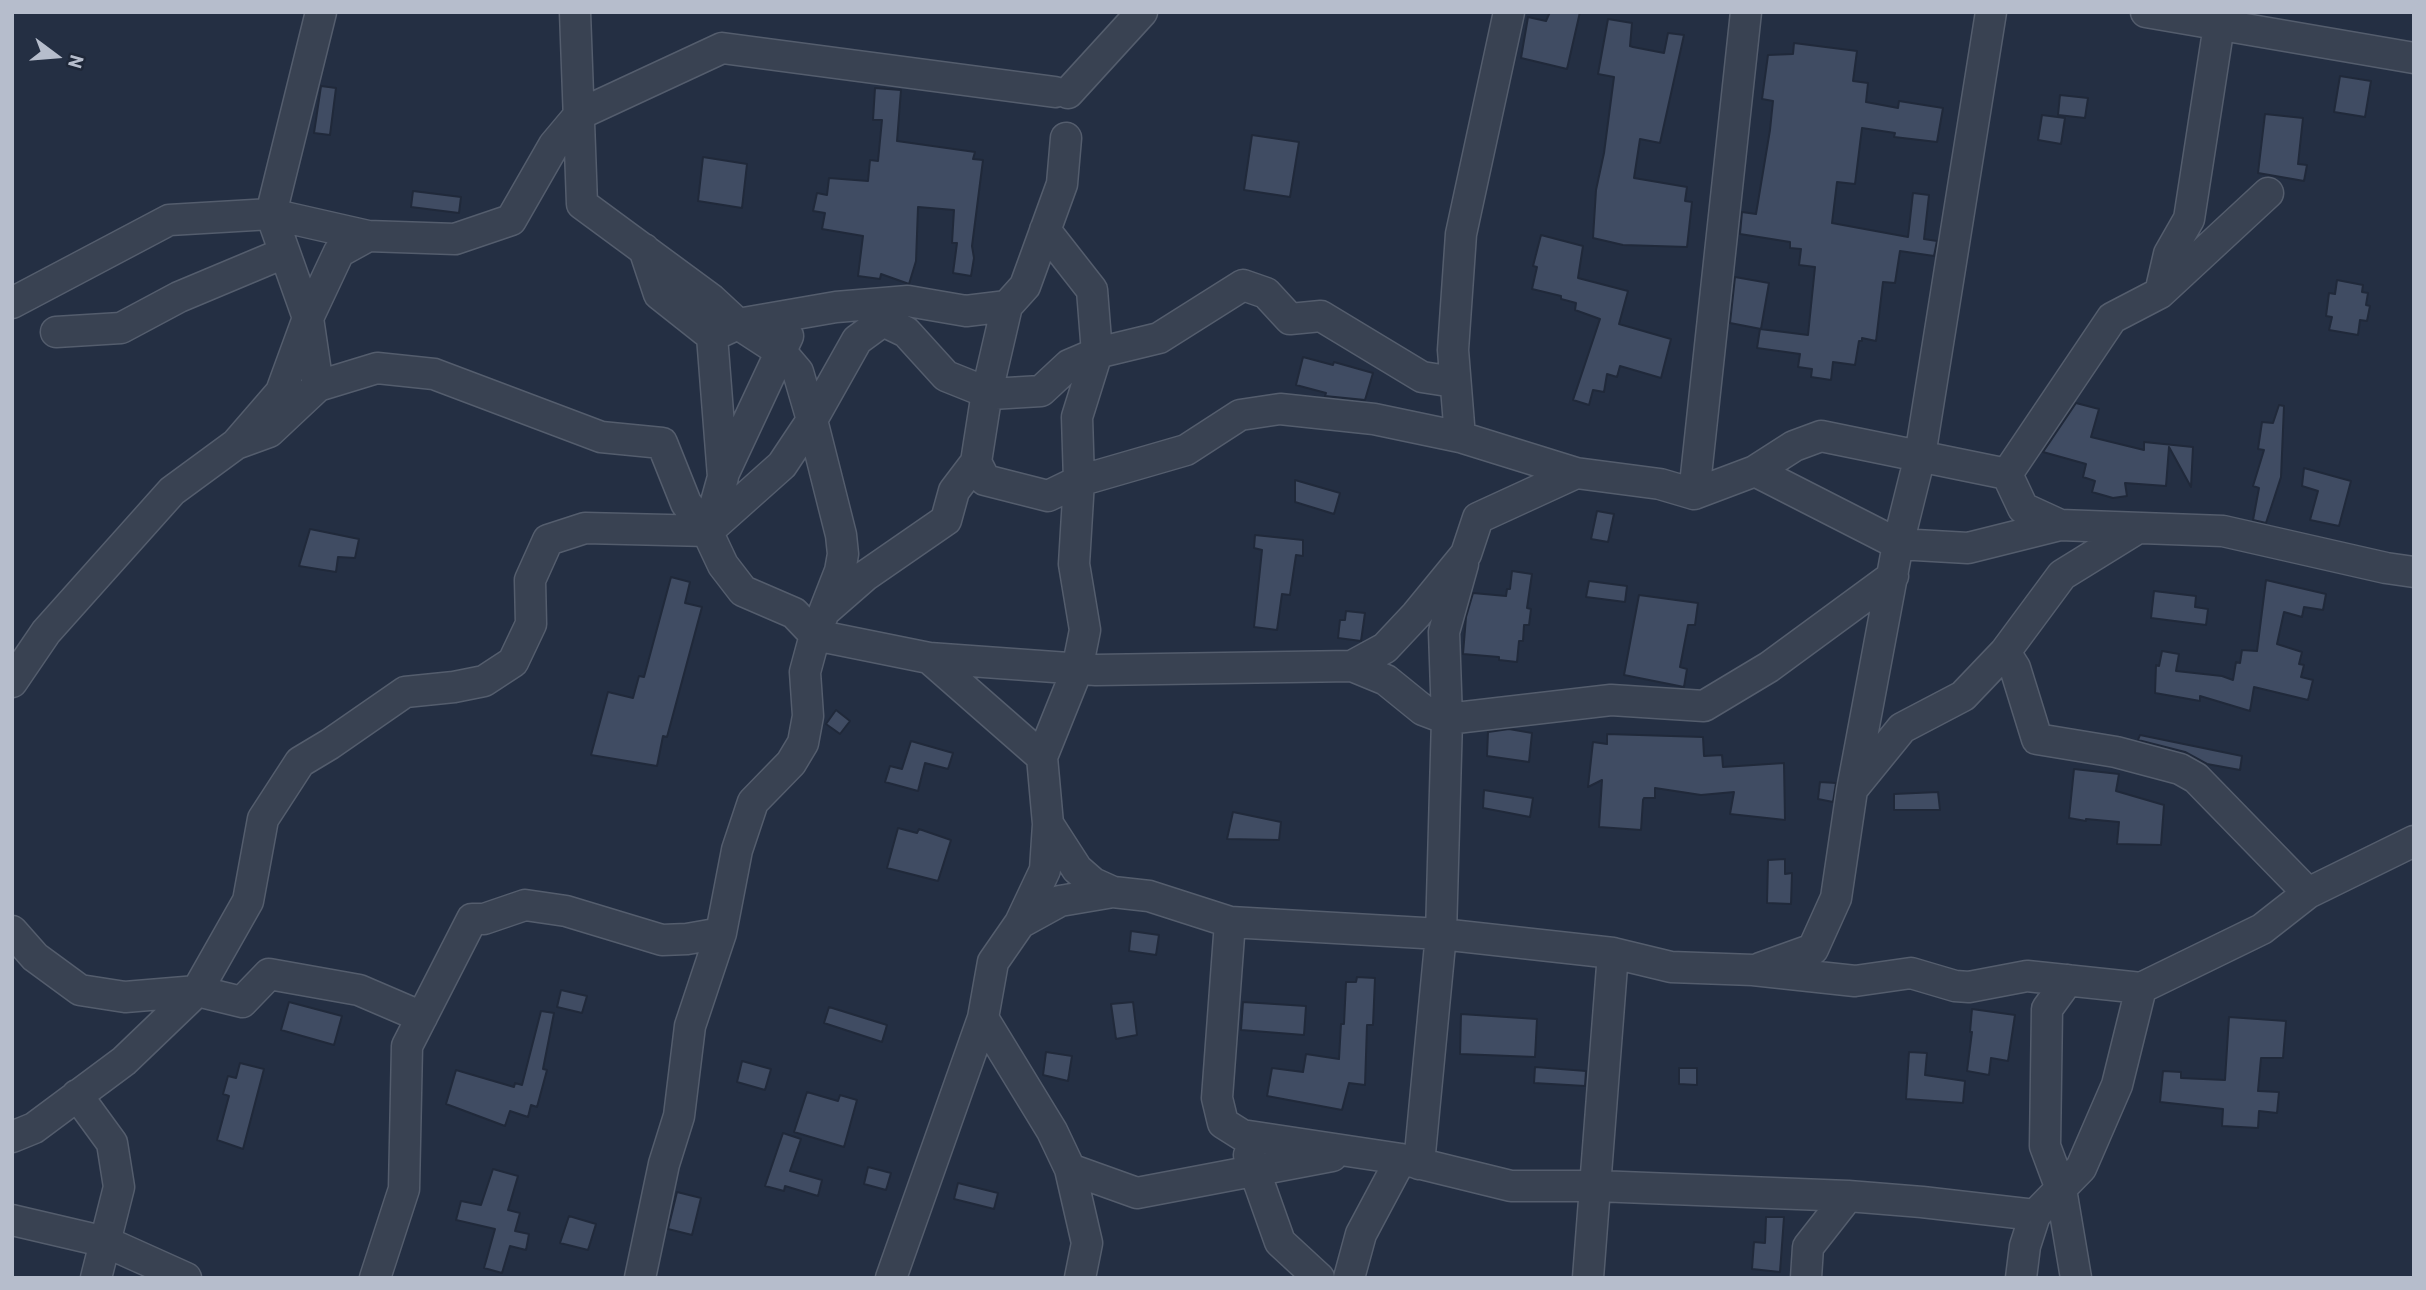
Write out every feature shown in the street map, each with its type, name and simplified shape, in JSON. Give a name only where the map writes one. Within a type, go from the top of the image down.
[{"type":"street","points":[[318,386],[307,318],[271,214],[321,12]]},
{"type":"street","points":[[575,12],[582,204],[711,299],[725,330],[723,477]]},
{"type":"street","points":[[12,303],[169,219],[271,214],[368,236],[455,239],[511,220],[554,145],[580,114],[722,48],[1061,92],[1142,12]]},
{"type":"street","points":[[1460,437],[1453,350],[1461,234],[1509,12]]},
{"type":"street","points":[[1694,494],[1746,12]]},
{"type":"street","points":[[1754,970],[1812,949],[1836,898],[1852,790],[1898,544],[1920,456],[1991,12]]},
{"type":"street","points":[[2146,12],[2219,18],[2414,58]]},
{"type":"street","points":[[2160,293],[2169,254],[2189,219],[2219,18]]},
{"type":"street","points":[[819,624],[865,576],[946,520],[954,491],[976,462],[987,392],[1007,306],[1024,286],[1062,184],[1066,138]]},
{"type":"street","points":[[2007,474],[2112,317],[2160,293],[2268,193]]},
{"type":"street","points":[[891,1278],[983,1018],[993,962],[1020,923],[1045,870],[1048,824],[1042,757],[1077,670],[1085,630],[1074,564],[1079,481],[1077,417],[1097,353],[1092,289],[1045,230]]},
{"type":"street","points":[[12,682],[46,632],[172,491],[236,444],[281,392],[307,318],[339,252],[368,236]]},
{"type":"street","points":[[56,332],[121,328],[179,297],[285,253]]},
{"type":"street","points":[[12,1137],[34,1128],[124,1060],[197,991],[248,901],[263,819],[300,762],[405,692],[484,681],[513,662],[531,624],[530,580],[548,540],[585,528],[708,531],[782,465],[813,420],[857,340],[883,321],[906,332],[946,376],[991,394],[1041,391],[1069,365],[1097,353],[1159,338],[1243,285],[1266,293],[1290,319],[1321,316],[1422,377],[1454,382]]},
{"type":"street","points":[[725,330],[836,307],[908,302],[966,311],[1007,306]]},
{"type":"street","points":[[708,531],[723,477],[799,313]]},
{"type":"street","points":[[640,1278],[664,1164],[679,1116],[690,1026],[721,933],[737,850],[753,802],[791,763],[803,743],[808,716],[805,672],[819,624],[840,571],[843,554],[841,535],[813,420],[798,372],[780,352],[725,330]]},
{"type":"street","points":[[236,444],[269,432],[318,386],[377,368],[434,373],[601,437],[662,443],[686,503],[708,531],[723,565],[743,591],[819,624],[929,658],[1077,670],[1352,666],[1387,680],[1423,710],[1447,719],[1611,700],[1704,706],[1769,667],[1893,576]]},
{"type":"street","points":[[976,462],[985,480],[1048,496],[1079,481],[1186,450],[1240,415],[1280,409],[1374,419],[1460,437],[1576,473],[1660,484],[1694,494],[1755,471],[1794,446],[1821,436],[2007,474]]},
{"type":"street","points":[[1755,471],[1898,544],[1968,548],[2060,525],[2223,531],[2414,572]]},
{"type":"street","points":[[1349,1278],[1362,1234],[1410,1162],[1441,934],[1447,719],[1444,632],[1478,518],[1576,473]]},
{"type":"street","points":[[2007,474],[2023,508],[2060,525]]},
{"type":"street","points":[[1852,790],[1902,728],[1963,696],[2005,652],[2062,575],[2138,528]]},
{"type":"street","points":[[1352,666],[1385,648],[1466,554]]},
{"type":"street","points":[[2005,652],[2015,668],[2037,739],[2116,752],[2180,769],[2196,778],[2308,893]]},
{"type":"street","points":[[929,658],[1042,757]]},
{"type":"street","points":[[1048,824],[1077,869],[1093,883],[1113,892]]},
{"type":"street","points":[[1020,923],[1060,901],[1113,892],[1149,896],[1230,922],[1441,934],[1613,953],[1671,967],[1754,970],[1855,981],[1910,973],[1955,986],[1969,987],[2027,976],[2141,988],[2262,929],[2308,893],[2414,841]]},
{"type":"street","points":[[375,1278],[404,1189],[407,1046],[472,919],[484,919],[525,905],[566,911],[662,940],[721,933]]},
{"type":"street","points":[[1230,922],[1217,1098],[1223,1123],[1242,1135],[1410,1162],[1511,1186],[1597,1186],[1848,1196],[2035,1215]]},
{"type":"street","points":[[12,931],[35,957],[80,990],[125,997],[197,991],[242,1002],[269,974],[359,990],[422,1017]]},
{"type":"street","points":[[1588,1278],[1613,953]]},
{"type":"street","points":[[2068,980],[2047,1009],[2045,1146],[2061,1189],[2076,1278]]},
{"type":"street","points":[[2021,1278],[2025,1247],[2035,1215],[2081,1168],[2117,1085],[2141,988]]},
{"type":"street","points":[[983,1018],[1052,1131],[1070,1169],[1087,1243],[1080,1278]]},
{"type":"street","points":[[78,1095],[112,1143],[119,1187],[96,1278]]},
{"type":"street","points":[[1242,1135],[1280,1242],[1319,1278]]},
{"type":"street","points":[[1070,1169],[1137,1193],[1352,1152]]},
{"type":"street","points":[[1806,1278],[1808,1247],[1848,1196]]},
{"type":"street","points":[[12,1220],[106,1242],[186,1278]]},
{"type":"street","points":[[1592,1231],[1609,1278]]},
{"type":"building","points":[[1550,12],[1580,12],[1567,69],[1521,58],[1528,17],[1546,21]]},
{"type":"building","points":[[1608,19],[1632,23],[1630,46],[1633,47],[1664,53],[1668,33],[1684,35],[1660,143],[1640,139],[1634,178],[1687,187],[1685,201],[1692,202],[1687,247],[1623,245],[1593,238],[1596,190],[1614,77],[1598,74]]},
{"type":"building","points":[[1794,43],[1857,51],[1853,81],[1868,83],[1866,102],[1898,108],[1899,101],[1943,108],[1937,142],[1894,137],[1895,133],[1862,128],[1855,184],[1837,182],[1832,223],[1908,237],[1913,193],[1929,195],[1924,239],[1937,241],[1934,256],[1900,251],[1895,283],[1883,282],[1876,341],[1862,338],[1862,341],[1859,341],[1855,365],[1833,362],[1831,380],[1811,377],[1812,369],[1798,367],[1800,354],[1757,348],[1760,329],[1808,335],[1815,267],[1799,265],[1801,249],[1790,248],[1790,242],[1740,234],[1742,212],[1756,214],[1770,130],[1773,101],[1762,99],[1768,55],[1793,54]]},
{"type":"building","points":[[2340,76],[2371,81],[2365,117],[2334,112]]},
{"type":"building","points":[[321,86],[336,88],[330,135],[314,133]]},
{"type":"building","points":[[875,88],[901,90],[897,141],[975,152],[973,159],[983,160],[971,276],[953,273],[957,243],[952,243],[954,210],[918,207],[916,261],[909,284],[881,274],[880,279],[858,276],[863,236],[822,229],[825,213],[813,211],[817,193],[827,195],[829,178],[868,181],[870,160],[878,161],[882,120],[873,120]]},
{"type":"building","points":[[2060,95],[2088,98],[2085,118],[2058,115]]},
{"type":"building","points":[[2265,114],[2303,118],[2298,164],[2307,165],[2304,181],[2258,173]]},
{"type":"building","points":[[2042,115],[2065,118],[2061,144],[2038,140]]},
{"type":"building","points":[[1252,135],[1299,142],[1290,197],[1244,190]]},
{"type":"building","points":[[703,157],[747,164],[742,208],[698,201]]},
{"type":"building","points":[[413,191],[461,197],[459,213],[411,207]]},
{"type":"building","points":[[1541,235],[1583,246],[1578,278],[1628,291],[1619,324],[1671,339],[1661,378],[1620,366],[1617,377],[1607,374],[1604,392],[1593,390],[1589,405],[1573,400],[1600,319],[1575,310],[1576,303],[1561,299],[1561,296],[1532,289],[1537,267],[1533,266]]},
{"type":"building","points":[[1735,277],[1769,283],[1761,329],[1730,323]]},
{"type":"building","points":[[2337,280],[2363,285],[2362,292],[2368,293],[2366,305],[2370,306],[2367,321],[2360,320],[2358,335],[2329,330],[2332,317],[2326,316],[2329,293],[2335,294]]},
{"type":"building","points":[[1303,357],[1373,373],[1365,400],[1325,396],[1326,393],[1296,385]]},
{"type":"building","points":[[2076,403],[2099,409],[2091,437],[2144,450],[2144,442],[2193,447],[2191,487],[2169,447],[2166,486],[2125,483],[2127,496],[2113,498],[2092,492],[2095,481],[2083,477],[2086,464],[2043,452]]},
{"type":"building","points":[[2279,405],[2284,406],[2281,477],[2266,523],[2253,520],[2259,488],[2253,486],[2264,450],[2258,449],[2262,422],[2273,423]]},
{"type":"building","points":[[2304,468],[2351,481],[2339,526],[2310,520],[2318,491],[2302,486]]},
{"type":"building","points":[[1295,480],[1340,493],[1334,514],[1295,502]]},
{"type":"building","points":[[1597,511],[1614,514],[1608,542],[1591,539]]},
{"type":"building","points":[[310,529],[359,539],[355,558],[338,557],[336,572],[299,566]]},
{"type":"building","points":[[1255,535],[1303,540],[1303,556],[1296,555],[1290,595],[1282,594],[1277,630],[1254,627],[1262,550],[1254,548]]},
{"type":"building","points":[[1512,571],[1532,574],[1527,608],[1531,609],[1529,625],[1524,625],[1517,662],[1499,660],[1499,657],[1463,654],[1466,617],[1473,593],[1506,596],[1507,589],[1510,589]]},
{"type":"building","points":[[671,577],[690,582],[685,603],[702,607],[667,737],[663,736],[657,766],[591,755],[608,692],[633,698],[639,676],[644,677]]},
{"type":"building","points":[[2266,580],[2326,594],[2323,610],[2304,607],[2302,617],[2284,612],[2277,644],[2302,652],[2299,664],[2304,665],[2301,677],[2313,680],[2308,700],[2254,687],[2250,711],[2200,696],[2200,701],[2155,693],[2156,665],[2159,666],[2162,651],[2179,654],[2176,671],[2222,676],[2233,680],[2236,662],[2240,663],[2242,650],[2257,651]]},
{"type":"building","points":[[1589,581],[1627,586],[1625,602],[1586,597]]},
{"type":"building","points":[[2154,591],[2196,596],[2195,607],[2208,609],[2206,625],[2151,618]]},
{"type":"building","points":[[1639,595],[1698,603],[1695,625],[1688,625],[1680,667],[1687,669],[1684,687],[1624,675]]},
{"type":"building","points":[[1346,611],[1365,613],[1361,641],[1338,638],[1340,620],[1345,620]]},
{"type":"building","points":[[836,710],[850,721],[840,734],[826,724]]},
{"type":"building","points":[[1509,729],[1532,733],[1529,762],[1487,756],[1488,732]]},
{"type":"building","points":[[1607,734],[1703,737],[1704,756],[1722,755],[1723,767],[1784,763],[1785,820],[1730,814],[1734,792],[1701,795],[1655,788],[1655,798],[1643,800],[1641,830],[1599,827],[1602,780],[1588,787],[1593,742],[1607,744]]},
{"type":"building","points":[[2140,735],[2242,756],[2240,770],[2207,764],[2185,752],[2138,740]]},
{"type":"building","points":[[911,741],[953,753],[948,769],[925,763],[918,791],[885,782],[890,766],[902,769]]},
{"type":"building","points":[[2074,769],[2119,774],[2116,791],[2164,805],[2161,845],[2117,844],[2119,822],[2069,818]]},
{"type":"building","points":[[1820,782],[1836,783],[1833,802],[1818,799]]},
{"type":"building","points":[[1484,790],[1533,798],[1530,817],[1483,808]]},
{"type":"building","points":[[1938,792],[1940,810],[1894,810],[1894,794]]},
{"type":"building","points":[[1233,812],[1281,822],[1279,840],[1227,839]]},
{"type":"building","points":[[898,828],[917,833],[919,829],[951,840],[938,881],[887,868]]},
{"type":"building","points":[[1785,859],[1785,874],[1792,873],[1791,904],[1767,903],[1768,860]]},
{"type":"building","points":[[1131,931],[1159,935],[1156,955],[1129,951]]},
{"type":"building","points":[[1357,977],[1375,978],[1373,1025],[1367,1025],[1365,1085],[1349,1083],[1342,1110],[1267,1096],[1272,1068],[1303,1072],[1306,1054],[1339,1059],[1346,982],[1356,982]]},
{"type":"building","points":[[561,990],[587,996],[582,1013],[557,1007]]},
{"type":"building","points":[[289,1002],[342,1016],[334,1045],[281,1030]]},
{"type":"building","points":[[1133,1002],[1137,1035],[1116,1039],[1111,1004]]},
{"type":"building","points":[[1243,1002],[1306,1006],[1304,1035],[1241,1030]]},
{"type":"building","points":[[829,1007],[887,1025],[882,1042],[824,1023]]},
{"type":"building","points":[[1972,1009],[2015,1015],[2008,1061],[1991,1058],[1989,1075],[1967,1071]]},
{"type":"building","points":[[541,1011],[554,1013],[543,1069],[547,1070],[537,1107],[531,1105],[528,1117],[510,1111],[505,1126],[446,1104],[456,1070],[514,1087],[515,1083],[522,1085]]},
{"type":"building","points":[[1461,1014],[1537,1019],[1535,1057],[1460,1054]]},
{"type":"building","points":[[2229,1017],[2286,1021],[2283,1058],[2261,1058],[2258,1091],[2279,1092],[2277,1113],[2259,1111],[2258,1128],[2222,1126],[2223,1109],[2160,1102],[2163,1071],[2181,1072],[2181,1078],[2225,1080]]},
{"type":"building","points":[[1046,1052],[1072,1056],[1068,1081],[1043,1075]]},
{"type":"building","points":[[1909,1052],[1927,1053],[1925,1075],[1965,1081],[1963,1103],[1906,1099]]},
{"type":"building","points":[[742,1061],[771,1069],[765,1090],[737,1082]]},
{"type":"building","points":[[240,1063],[264,1069],[243,1149],[217,1140],[229,1096],[223,1094],[228,1076],[236,1078]]},
{"type":"building","points":[[1535,1067],[1586,1071],[1585,1086],[1534,1083]]},
{"type":"building","points":[[1679,1068],[1697,1068],[1697,1085],[1679,1084]]},
{"type":"building","points":[[807,1092],[838,1101],[840,1095],[857,1100],[844,1147],[794,1132]]},
{"type":"building","points":[[783,1133],[801,1139],[790,1171],[822,1180],[818,1196],[785,1186],[784,1191],[765,1186]]},
{"type":"building","points":[[868,1167],[891,1173],[886,1190],[864,1184]]},
{"type":"building","points":[[493,1169],[518,1176],[508,1210],[520,1213],[515,1231],[529,1234],[526,1250],[510,1246],[502,1273],[484,1268],[495,1229],[456,1220],[461,1201],[481,1205]]},
{"type":"building","points":[[958,1183],[998,1193],[994,1209],[954,1199]]},
{"type":"building","points":[[677,1192],[701,1198],[692,1235],[668,1229]]},
{"type":"building","points":[[569,1216],[596,1224],[588,1250],[560,1243]]},
{"type":"building","points":[[1766,1217],[1784,1217],[1780,1272],[1752,1269],[1754,1242],[1765,1243]]}]
